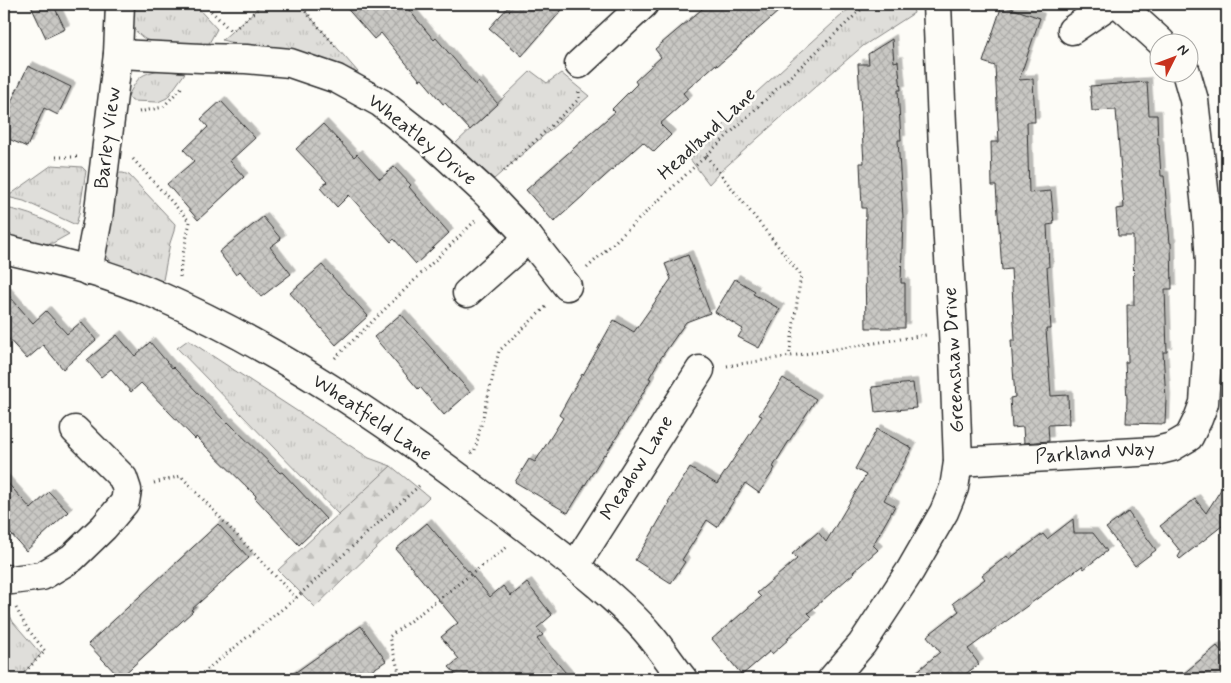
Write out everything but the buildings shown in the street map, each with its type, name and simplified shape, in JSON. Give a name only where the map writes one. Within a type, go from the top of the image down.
[{"type":"street","name":"Barley View","points":[[88,271],[98,218],[118,54],[120,4]]},
{"type":"street","points":[[578,64],[644,4]]},
{"type":"street","name":"Greenshaw Drive","points":[[832,679],[862,644],[910,571],[944,512],[954,488],[958,462],[937,4]]},
{"type":"street","points":[[1072,30],[1110,4]]},
{"type":"street","points":[[1119,4],[1150,32]]},
{"type":"street","name":"Wheatley Drive","points":[[118,54],[246,59],[290,64],[337,79],[381,104],[433,144],[489,196],[529,238],[567,286]]},
{"type":"street","name":"Parkland Way","points":[[958,462],[1156,451],[1172,448],[1189,437],[1204,403],[1210,327],[1210,263],[1207,216],[1194,100],[1189,82]]},
{"type":"street","points":[[467,293],[529,238]]},
{"type":"street","name":"Wheatfield Lane","points":[[4,249],[88,271],[156,294],[233,331],[314,378],[405,437],[575,566],[622,606],[648,633],[683,679]]},
{"type":"street","name":"Meadow Lane","points":[[575,566],[700,370]]},
{"type":"street","points":[[8,580],[42,576],[72,558],[104,527],[125,502],[127,490],[123,478],[75,430]]},
{"type":"path","points":[[204,4],[232,31]]},
{"type":"path","points":[[299,4],[338,49]]},
{"type":"path","name":"Headland Lane","points":[[195,679],[296,598],[422,483],[475,450],[499,351],[867,4]]},
{"type":"path","points":[[110,117],[163,107],[190,78],[201,58]]},
{"type":"path","points":[[314,378],[489,196],[579,99],[578,64]]},
{"type":"path","points":[[56,156],[132,158],[190,222],[181,263],[180,285]]},
{"type":"path","points":[[706,156],[801,275],[789,357]]},
{"type":"path","points":[[700,370],[953,330]]},
{"type":"path","points":[[127,490],[181,476],[296,598]]},
{"type":"path","points":[[401,679],[389,637],[529,530]]},
{"type":"path","points":[[8,580],[15,607],[27,628],[44,651],[18,679]]},
{"type":"green space","points":[[131,4],[194,4],[217,29],[208,45],[155,43],[143,38],[129,23]]},
{"type":"green space","points":[[263,4],[299,4],[358,72],[358,77],[222,40]]},
{"type":"green space","points":[[854,4],[912,4],[914,13],[863,46],[720,172],[709,184],[690,159],[758,91]]},
{"type":"green space","points":[[159,70],[185,73],[167,98],[158,102],[132,101],[128,96],[139,78]]},
{"type":"green space","points":[[531,71],[547,83],[561,73],[589,96],[494,179],[455,144]]},
{"type":"green space","points":[[52,165],[82,167],[86,171],[76,225],[24,201],[7,197]]},
{"type":"green space","points":[[118,173],[129,175],[175,224],[163,280],[153,285],[113,265],[103,250],[111,178]]},
{"type":"green space","points":[[4,208],[38,217],[69,234],[53,243],[42,244],[4,236]]},
{"type":"green space","points":[[188,340],[369,458],[391,466],[339,515],[177,348]]},
{"type":"green space","points":[[391,466],[429,497],[315,607],[278,570]]},
{"type":"green space","points":[[4,594],[6,607],[13,622],[41,654],[18,679],[9,679],[4,673]]}]
